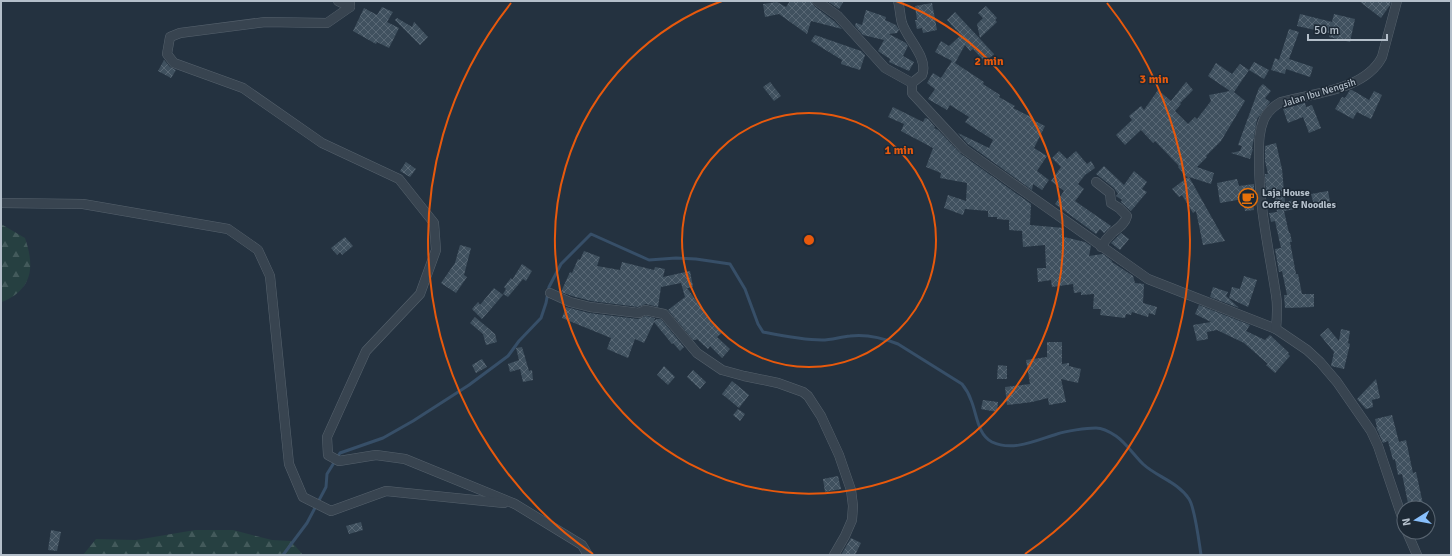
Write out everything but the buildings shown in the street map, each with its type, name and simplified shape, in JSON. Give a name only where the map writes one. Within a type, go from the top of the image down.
[{"type":"street","points":[[338,1],[350,4]]},
{"type":"street","points":[[817,1],[838,16],[886,68],[912,83]]},
{"type":"street","points":[[898,1],[905,31],[922,60],[924,67],[922,75],[912,83]]},
{"type":"street","name":"Jalan Ibu Nengsih","points":[[1276,329],[1276,296],[1262,213],[1260,185],[1259,137],[1264,118],[1269,111],[1281,102],[1348,84],[1361,79],[1378,65],[1382,57],[1397,1]]},
{"type":"street","points":[[350,4],[327,22],[264,22],[180,33],[170,37],[168,54],[174,63],[243,88],[322,143],[399,179],[434,223],[436,250],[420,294],[366,351],[327,436],[328,455],[339,461],[376,455],[405,459],[515,504],[582,545],[588,555]]},
{"type":"street","points":[[912,83],[912,93],[964,149],[1148,280],[1276,329],[1307,350],[1320,362],[1337,382],[1360,414],[1378,446],[1396,500]]},
{"type":"street","points":[[1096,182],[1110,193],[1112,197],[1111,202],[1127,216],[1119,228],[1110,235],[1101,247]]},
{"type":"street","points":[[1,203],[83,204],[228,230],[258,250],[270,276],[290,464],[303,497],[331,511],[386,491],[515,504]]},
{"type":"street","points":[[550,293],[570,302],[590,307],[639,313],[645,310],[664,314],[697,353],[722,370],[778,383],[803,392],[808,396],[821,416],[852,490],[852,520],[834,555]]},
{"type":"street","points":[[1410,540],[1417,555]]},
{"type":"green space","points":[[1,224],[25,238],[29,254],[30,269],[26,283],[21,289],[15,295],[1,302]]},
{"type":"green space","points":[[195,530],[233,530],[272,540],[291,541],[303,555],[83,555],[96,539],[136,540]]},
{"type":"waterway","points":[[283,555],[307,523],[326,487],[327,474],[340,453],[383,438],[413,421],[469,385],[508,356],[519,341],[541,318],[549,287],[561,264],[591,234],[649,260],[676,258],[696,259],[730,264],[745,289],[758,324],[763,332],[792,338],[815,340],[825,340],[846,336],[868,336],[898,344],[962,384],[973,405],[980,429],[992,442],[1008,446],[1025,444],[1057,434],[1082,429],[1096,428],[1106,430],[1123,442],[1149,469],[1179,488],[1189,499],[1195,517],[1201,555]]},
{"type":"place","name":"Laja House Coffee & Noodles","points":[[1248,198]]}]
